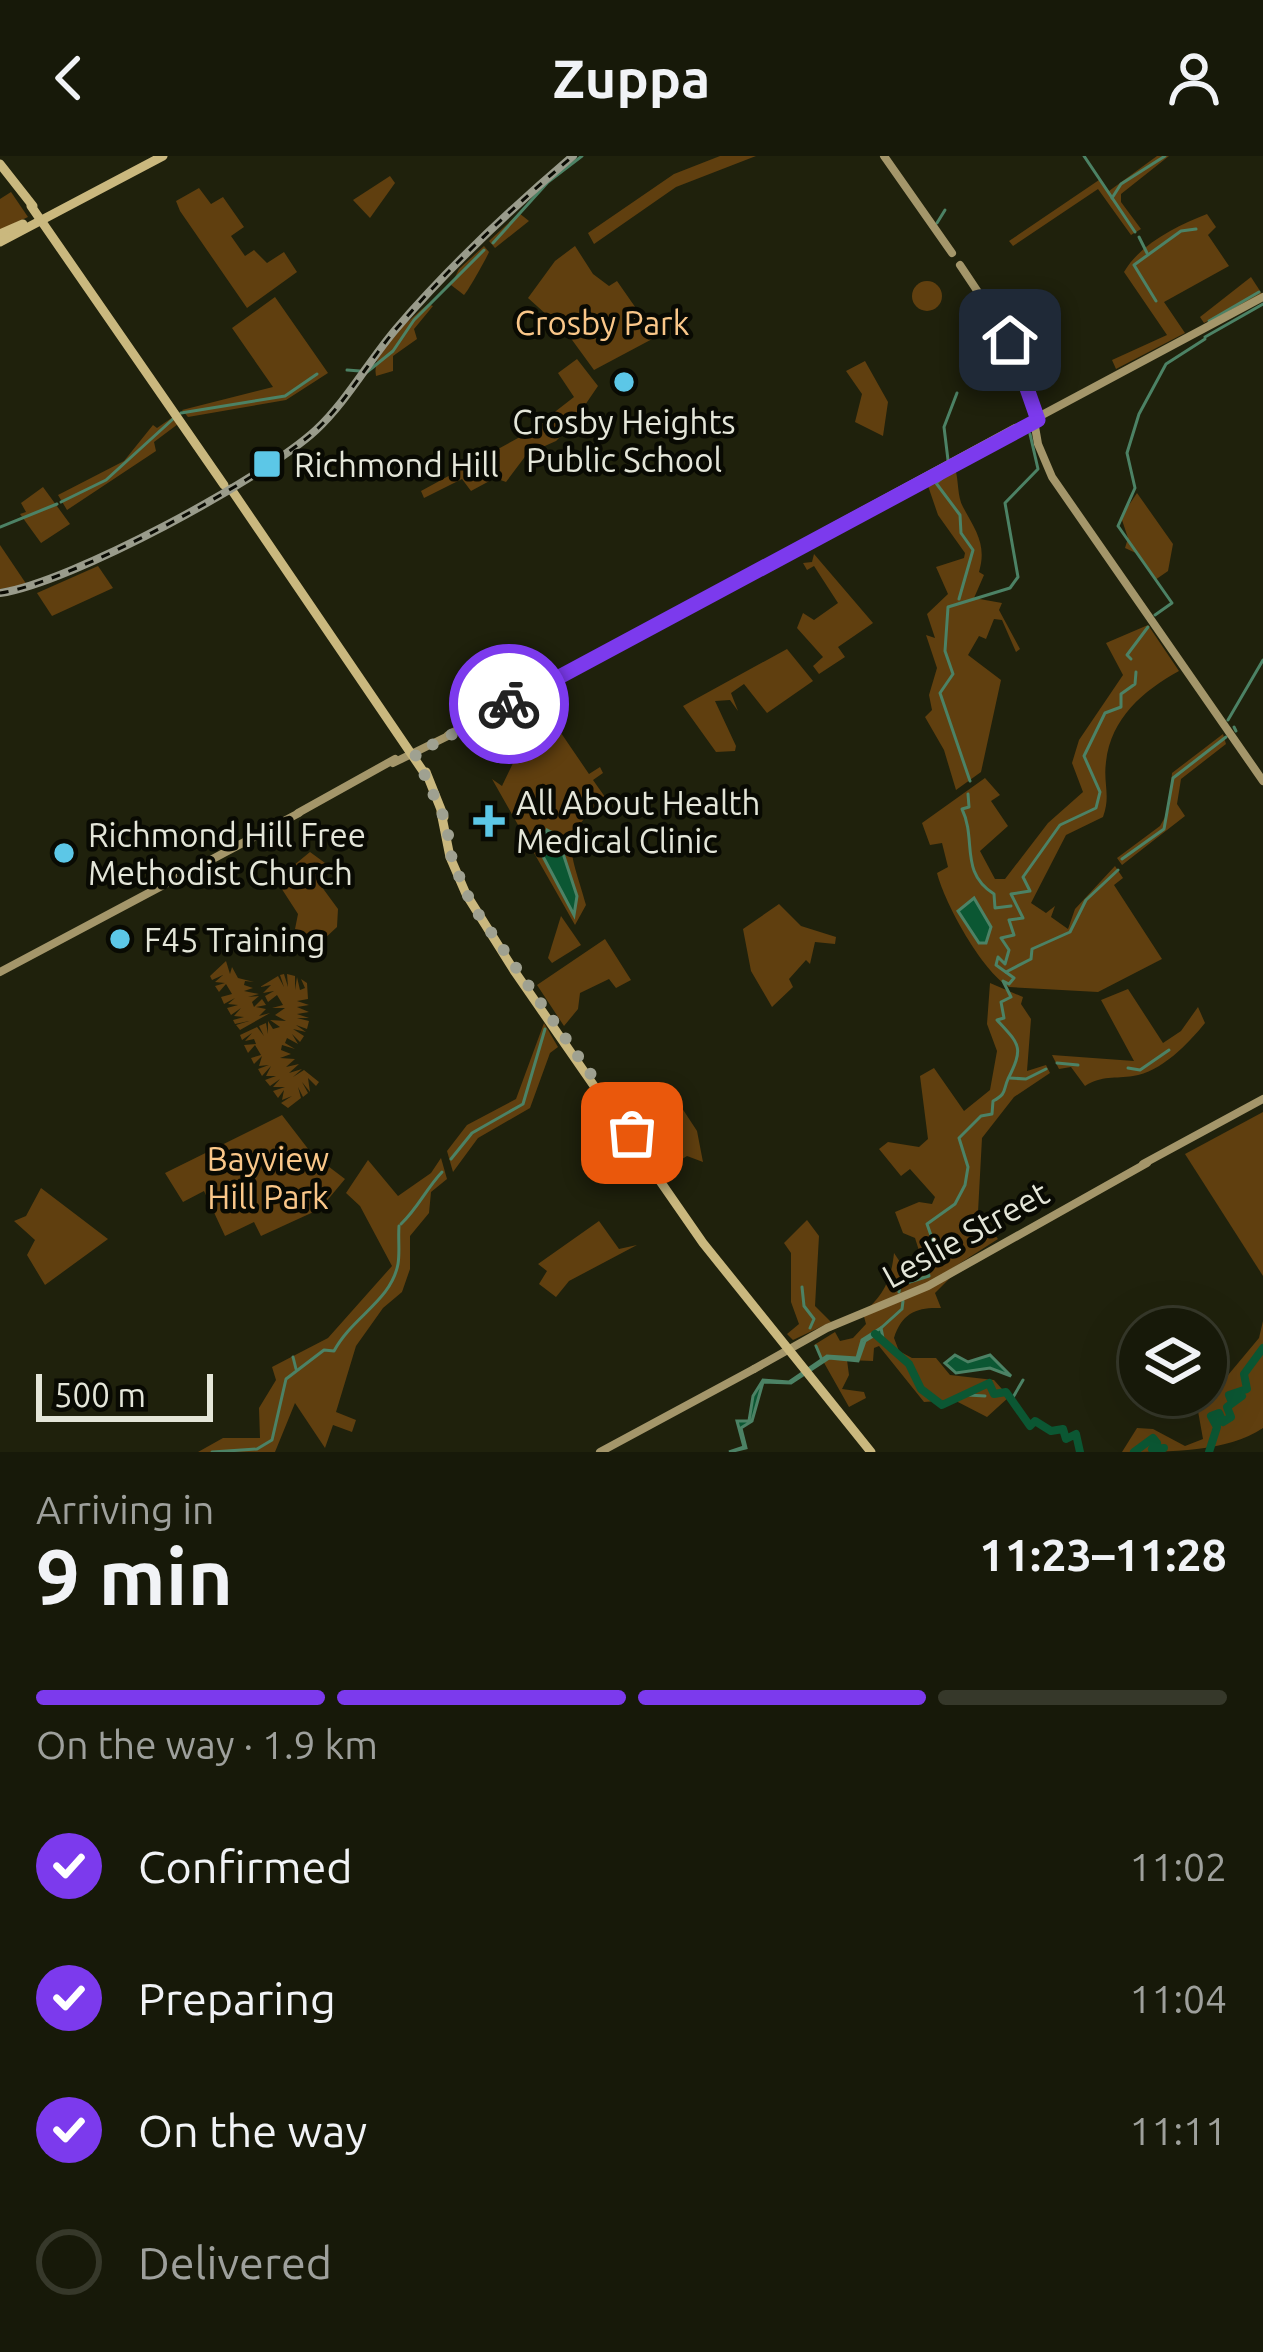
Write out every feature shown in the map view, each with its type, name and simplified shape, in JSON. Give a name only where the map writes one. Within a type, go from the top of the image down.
[{"type":"main road","points":[[0,238],[163,156]]},
{"type":"main road","points":[[884,156],[1017,351],[1041,446],[1057,484],[1263,781]]},
{"type":"main road","points":[[0,164],[412,753],[441,812],[452,860],[472,905],[685,1213],[871,1452]]},
{"type":"main road","points":[[0,971],[1263,299]]},
{"type":"main road","name":"Leslie Street","points":[[600,1452],[790,1348],[902,1299],[1263,1101]]},
{"type":"green space","points":[[720,156],[756,156],[676,187],[594,244],[588,233],[674,174]]},
{"type":"green space","points":[[1157,156],[1169,156],[1121,194],[1121,202],[1141,229],[1131,235],[1098,189],[1013,246],[1009,241],[1099,180],[1109,191]]},
{"type":"green space","points":[[390,176],[395,183],[370,218],[353,200]]},
{"type":"green space","points":[[199,188],[211,204],[223,197],[244,227],[231,236],[245,256],[254,250],[267,263],[284,252],[297,272],[247,308],[176,201]]},
{"type":"green space","points":[[11,192],[28,217],[0,230],[0,199]]},
{"type":"green space","points":[[519,213],[529,221],[495,248],[489,241]]},
{"type":"green space","points":[[1207,214],[1216,227],[1208,235],[1229,266],[1164,302],[1185,333],[1116,369],[1112,360],[1167,335],[1124,272],[1150,244]]},
{"type":"green space","points":[[484,246],[489,252],[464,295],[451,285],[459,269]]},
{"type":"green space","name":"Crosby Park","points":[[575,246],[593,274],[609,286],[617,281],[656,337],[594,370],[567,333],[528,298],[555,261]]},
{"type":"green space","points":[[1251,277],[1262,294],[1204,323],[1200,317]]},
{"type":"green space","points":[[927,281],[942,296],[927,311],[912,296]]},
{"type":"green space","points":[[275,297],[328,373],[286,400],[188,417],[182,410],[273,387],[232,328]]},
{"type":"green space","points":[[428,304],[433,306],[414,329],[417,339],[393,356],[393,371],[376,376],[385,346]]},
{"type":"green space","points":[[577,359],[598,386],[556,441],[527,454],[506,482],[495,478],[471,491],[462,479],[424,498],[421,491],[529,432],[574,397],[558,373]]},
{"type":"green space","points":[[865,361],[888,402],[883,436],[855,422],[862,394],[846,371]]},
{"type":"green space","points":[[173,417],[178,424],[154,442],[156,451],[67,510],[58,495],[124,461],[153,425],[157,428]]},
{"type":"green space","points":[[955,468],[961,503],[981,546],[979,572],[984,575],[974,598],[1002,603],[999,610],[1020,649],[1016,652],[1002,620],[994,619],[986,639],[979,636],[968,655],[1001,680],[981,772],[956,790],[944,750],[925,717],[932,710],[929,695],[937,668],[926,635],[935,638],[927,614],[948,594],[936,567],[964,558],[965,553],[938,515],[927,483]]},
{"type":"green space","points":[[43,487],[70,524],[41,543],[20,514],[26,512],[21,503]]},
{"type":"green space","points":[[1137,493],[1173,544],[1168,571],[1155,580],[1138,554],[1125,548],[1128,538],[1121,517]]},
{"type":"green space","points":[[0,545],[27,585],[0,589]]},
{"type":"green space","points":[[814,554],[873,623],[838,647],[845,657],[819,674],[813,666],[823,657],[797,628],[803,613],[814,620],[838,603],[814,566],[807,570],[803,563],[812,562]]},
{"type":"green space","points":[[98,566],[113,588],[52,616],[37,593]]},
{"type":"green space","points":[[1148,625],[1179,671],[1141,697],[1122,719],[1109,746],[1103,817],[1066,835],[1031,903],[1046,913],[1055,906],[1051,917],[1068,929],[1075,909],[1115,866],[1123,878],[1114,885],[1162,959],[1098,992],[1009,987],[987,967],[956,918],[937,873],[948,867],[942,843],[930,845],[922,823],[985,778],[1000,795],[991,801],[1008,826],[980,851],[995,879],[1005,879],[1048,823],[1083,792],[1072,763],[1079,740],[1123,675],[1106,643]]},
{"type":"green space","points":[[787,649],[813,681],[767,713],[744,684],[731,693],[738,711],[730,700],[715,701],[736,746],[735,751],[716,752],[683,706]]},
{"type":"green space","points":[[544,708],[589,774],[600,767],[603,773],[593,780],[605,797],[574,835],[573,857],[586,905],[575,925],[492,779],[502,786],[514,761],[537,753],[524,738],[539,722],[535,713]]},
{"type":"green space","points":[[1223,734],[1226,744],[1181,779],[1177,804],[1185,816],[1122,865],[1117,858],[1160,826],[1169,810],[1172,773]]},
{"type":"green space","points":[[310,852],[325,863],[316,879],[338,909],[337,927],[323,940],[295,929],[298,914],[276,880]]},
{"type":"green space","points":[[779,904],[801,926],[836,937],[835,944],[815,942],[810,964],[806,960],[789,979],[793,987],[772,1007],[751,971],[743,929]]},
{"type":"green space","points":[[561,916],[581,945],[552,963],[548,958]]},
{"type":"green space","points":[[605,939],[631,980],[616,988],[609,979],[580,993],[578,1009],[564,1026],[537,985]]},
{"type":"green space","points":[[226,961],[230,974],[232,967],[238,978],[254,982],[245,981],[244,985],[253,988],[244,991],[259,994],[248,997],[259,996],[252,1002],[254,1007],[262,999],[266,1005],[256,1007],[266,1009],[259,1016],[270,1013],[240,1030],[236,1025],[249,1021],[235,1024],[233,1020],[244,1017],[234,1016],[241,1008],[231,1015],[227,1008],[238,1005],[228,1004],[235,998],[224,1004],[221,997],[232,994],[226,984],[219,992],[215,986],[225,983],[215,982],[223,975],[212,980],[210,976]]},
{"type":"green space","points":[[284,974],[288,987],[287,974],[295,976],[295,990],[297,977],[300,990],[305,988],[301,979],[307,983],[308,999],[297,1001],[309,1005],[297,1007],[309,1012],[297,1014],[309,1018],[297,1018],[309,1021],[307,1029],[296,1025],[306,1032],[293,1029],[304,1036],[300,1042],[292,1034],[298,1044],[287,1038],[285,1043],[295,1049],[282,1045],[281,1050],[291,1054],[280,1058],[295,1059],[286,1067],[299,1064],[289,1073],[302,1069],[293,1077],[304,1070],[319,1082],[316,1086],[308,1078],[310,1092],[302,1082],[308,1093],[303,1097],[298,1087],[301,1098],[288,1108],[281,1103],[292,1096],[282,1100],[284,1090],[278,1098],[273,1091],[285,1087],[273,1087],[280,1079],[270,1086],[265,1080],[276,1076],[266,1076],[271,1066],[262,1076],[258,1069],[269,1065],[259,1066],[262,1056],[254,1064],[251,1058],[261,1055],[255,1045],[248,1053],[244,1045],[256,1044],[254,1039],[245,1041],[252,1033],[242,1040],[240,1035],[257,1027],[264,1036],[259,1026],[266,1023],[268,1034],[268,1021],[273,1029],[280,1027],[270,1020],[286,1021],[275,1015],[285,1008],[272,1008],[283,1005],[277,995],[268,1002],[265,996],[274,991],[263,993],[271,985],[260,987],[278,976],[284,987],[280,975]]},
{"type":"green space","points":[[990,983],[1023,997],[1021,1004],[1031,1019],[1027,1071],[1046,1065],[1050,1073],[1014,1097],[982,1138],[978,1212],[998,1239],[951,1269],[951,1277],[935,1293],[941,1308],[912,1313],[901,1322],[894,1338],[899,1351],[912,1358],[936,1358],[950,1375],[994,1380],[1009,1397],[987,1417],[954,1400],[924,1402],[879,1346],[874,1348],[873,1361],[847,1360],[849,1375],[842,1389],[864,1392],[866,1398],[849,1407],[814,1345],[835,1332],[840,1341],[853,1338],[866,1324],[863,1313],[885,1287],[894,1253],[902,1265],[921,1257],[915,1238],[903,1233],[895,1212],[919,1202],[932,1204],[935,1197],[910,1169],[901,1176],[879,1149],[888,1142],[919,1147],[928,1139],[920,1076],[934,1068],[964,1111],[990,1090],[997,1051],[987,1024]]},
{"type":"green space","points":[[1128,989],[1163,1043],[1181,1031],[1198,1007],[1205,1023],[1154,1069],[1085,1086],[1071,1067],[1059,1069],[1052,1055],[1134,1061],[1101,1000]]},
{"type":"green space","points":[[544,1023],[558,1047],[550,1053],[530,1108],[478,1138],[453,1172],[447,1151],[467,1125],[516,1099]]},
{"type":"green space","points":[[680,1105],[697,1131],[703,1162],[687,1156],[663,1171],[638,1133]]},
{"type":"green space","points":[[1263,1112],[1263,1276],[1185,1154]]},
{"type":"green space","name":"Bayview Hill Park","points":[[282,1115],[312,1154],[345,1179],[320,1209],[261,1236],[254,1222],[225,1236],[204,1191],[183,1202],[165,1173]]},
{"type":"green space","points":[[441,1158],[447,1179],[431,1192],[429,1213],[410,1236],[410,1269],[402,1292],[383,1308],[356,1346],[336,1412],[356,1420],[352,1432],[333,1425],[325,1448],[295,1403],[275,1452],[198,1452],[223,1438],[260,1438],[259,1408],[276,1380],[272,1367],[328,1338],[392,1266],[360,1206],[346,1193],[368,1160],[398,1196],[431,1173]]},
{"type":"green space","points":[[41,1188],[108,1239],[45,1285],[27,1255],[35,1240],[14,1221],[26,1216]]},
{"type":"green space","points":[[807,1220],[819,1236],[815,1306],[831,1322],[793,1340],[787,1334],[799,1324],[791,1302],[791,1253],[784,1243]]},
{"type":"green space","points":[[599,1221],[619,1249],[637,1245],[569,1281],[556,1297],[539,1284],[547,1271],[538,1264]]},
{"type":"green space","points":[[1263,1321],[1263,1428],[1215,1446],[1122,1452],[1137,1428],[1153,1429],[1185,1446],[1203,1439],[1199,1416],[1227,1416],[1227,1376],[1259,1338]]},
{"type":"shaded area","points":[[547,830],[557,835],[577,896],[574,915],[538,847]]},
{"type":"shaded area","points":[[974,898],[991,927],[986,943],[979,943],[958,911]]},
{"type":"shaded area","points":[[881,1328],[883,1338],[875,1335],[865,1341],[858,1361],[829,1358],[791,1383],[763,1382],[752,1421],[741,1428],[746,1448],[729,1452],[744,1447],[737,1421],[749,1421],[753,1396],[763,1380],[789,1382],[827,1356],[857,1358],[862,1340]]},
{"type":"shaded area","points":[[955,1355],[968,1362],[990,1355],[1011,1376],[990,1368],[956,1373],[945,1363]]},
{"type":"waterway","points":[[493,243],[548,182],[582,156]]},
{"type":"waterway","points":[[1084,156],[1135,232]]},
{"type":"waterway","points":[[1112,198],[1121,184],[1165,156]]},
{"type":"waterway","points":[[937,223],[945,210]]},
{"type":"waterway","points":[[1156,301],[1134,265],[1181,231],[1196,229]]},
{"type":"waterway","points":[[1139,237],[1147,253]]},
{"type":"waterway","points":[[367,372],[393,351],[414,320],[484,250]]},
{"type":"waterway","points":[[1209,321],[1259,292]]},
{"type":"waterway","points":[[1205,337],[1263,304]]},
{"type":"waterway","points":[[1155,615],[1172,603],[1118,526],[1135,488],[1127,453],[1139,414],[1166,364],[1205,339]]},
{"type":"waterway","points":[[347,370],[360,371]]},
{"type":"waterway","points":[[181,413],[285,396],[317,374]]},
{"type":"waterway","points":[[948,460],[944,427],[957,393]]},
{"type":"waterway","points":[[61,502],[106,480],[173,419]]},
{"type":"waterway","points":[[970,781],[940,693],[953,674],[945,651],[948,607],[1010,588],[1018,577],[1005,503],[1038,469],[1030,434]]},
{"type":"waterway","points":[[952,470],[936,483],[960,515],[961,533],[973,550],[959,599]]},
{"type":"waterway","points":[[0,527],[57,504]]},
{"type":"waterway","points":[[1131,659],[1127,655],[1148,627]]},
{"type":"waterway","points":[[1228,720],[1263,660]]},
{"type":"waterway","points":[[933,1241],[927,1224],[955,1204],[965,1185],[968,1167],[959,1138],[981,1116],[992,1114],[993,1101],[1003,1094],[1018,1053],[1015,1041],[997,1020],[1004,1018],[1001,1002],[1011,997],[1003,981],[1009,984],[1014,978],[996,965],[998,957],[1005,964],[1009,950],[1001,938],[1014,935],[1009,920],[1023,918],[1011,894],[1030,891],[1023,877],[1060,825],[1096,808],[1100,792],[1084,756],[1105,713],[1121,707],[1121,694],[1135,684],[1136,672]]},
{"type":"waterway","points":[[1234,727],[1236,731]]},
{"type":"waterway","points":[[1122,859],[1164,829],[1173,778],[1226,737]]},
{"type":"waterway","points":[[968,794],[969,807],[962,809],[972,866],[994,894],[995,908],[1011,906]]},
{"type":"waterway","points":[[1006,972],[1031,959],[1032,949],[1070,932],[1086,900],[1118,870]]},
{"type":"waterway","points":[[451,1159],[472,1133],[523,1104],[545,1029]]},
{"type":"waterway","points":[[1128,1068],[1140,1070],[1169,1050]]},
{"type":"waterway","points":[[1057,1063],[1078,1065]]},
{"type":"waterway","points":[[1010,1078],[1026,1079],[1046,1069]]},
{"type":"waterway","points":[[401,1224],[442,1172]]},
{"type":"waterway","points":[[212,1452],[257,1449],[272,1440],[286,1379],[324,1350],[334,1351],[388,1288],[398,1264],[399,1226]]},
{"type":"waterway","points":[[899,1292],[900,1285],[929,1276],[924,1257],[932,1243]]},
{"type":"waterway","points":[[802,1287],[804,1306],[814,1319],[810,1328]]},
{"type":"waterway","points":[[881,1328],[902,1309],[903,1301]]},
{"type":"waterway","points":[[875,1334],[909,1364],[921,1389],[942,1405],[989,1383],[994,1394],[1006,1392],[1030,1426],[1035,1421],[1051,1431],[1063,1429],[1066,1439],[1076,1434],[1080,1452]]},
{"type":"waterway","points":[[816,1346],[822,1360]]},
{"type":"waterway","points":[[1209,1452],[1217,1427],[1211,1416],[1219,1413],[1223,1422],[1231,1417],[1227,1407],[1242,1396],[1231,1400],[1229,1395],[1247,1389],[1244,1374],[1263,1348]]},
{"type":"waterway","points":[[293,1357],[296,1369]]},
{"type":"waterway","points":[[1012,1399],[1023,1380]]},
{"type":"waterway","points":[[968,1395],[985,1396]]},
{"type":"waterway","points":[[1134,1452],[1153,1438],[1157,1443],[1152,1449],[1164,1448],[1157,1452]]},
{"type":"railway","points":[[0,593],[117,550],[290,451],[327,419],[437,284],[573,156]]},
{"type":"way so far","points":[[509,704],[415,754],[446,822],[452,860],[472,905],[632,1133]]},
{"type":"place","name":"Crosby Heights Public School","points":[[624,382]]},
{"type":"place","name":"Richmond Hill","points":[[267,464]]},
{"type":"place","name":"All About Health Medical Clinic","points":[[489,821]]},
{"type":"place","name":"Richmond Hill Free Methodist Church","points":[[64,853]]},
{"type":"place","name":"F45 Training","points":[[120,939]]},
{"type":"route","points":[[509,704],[1038,420],[1010,340]]}]
